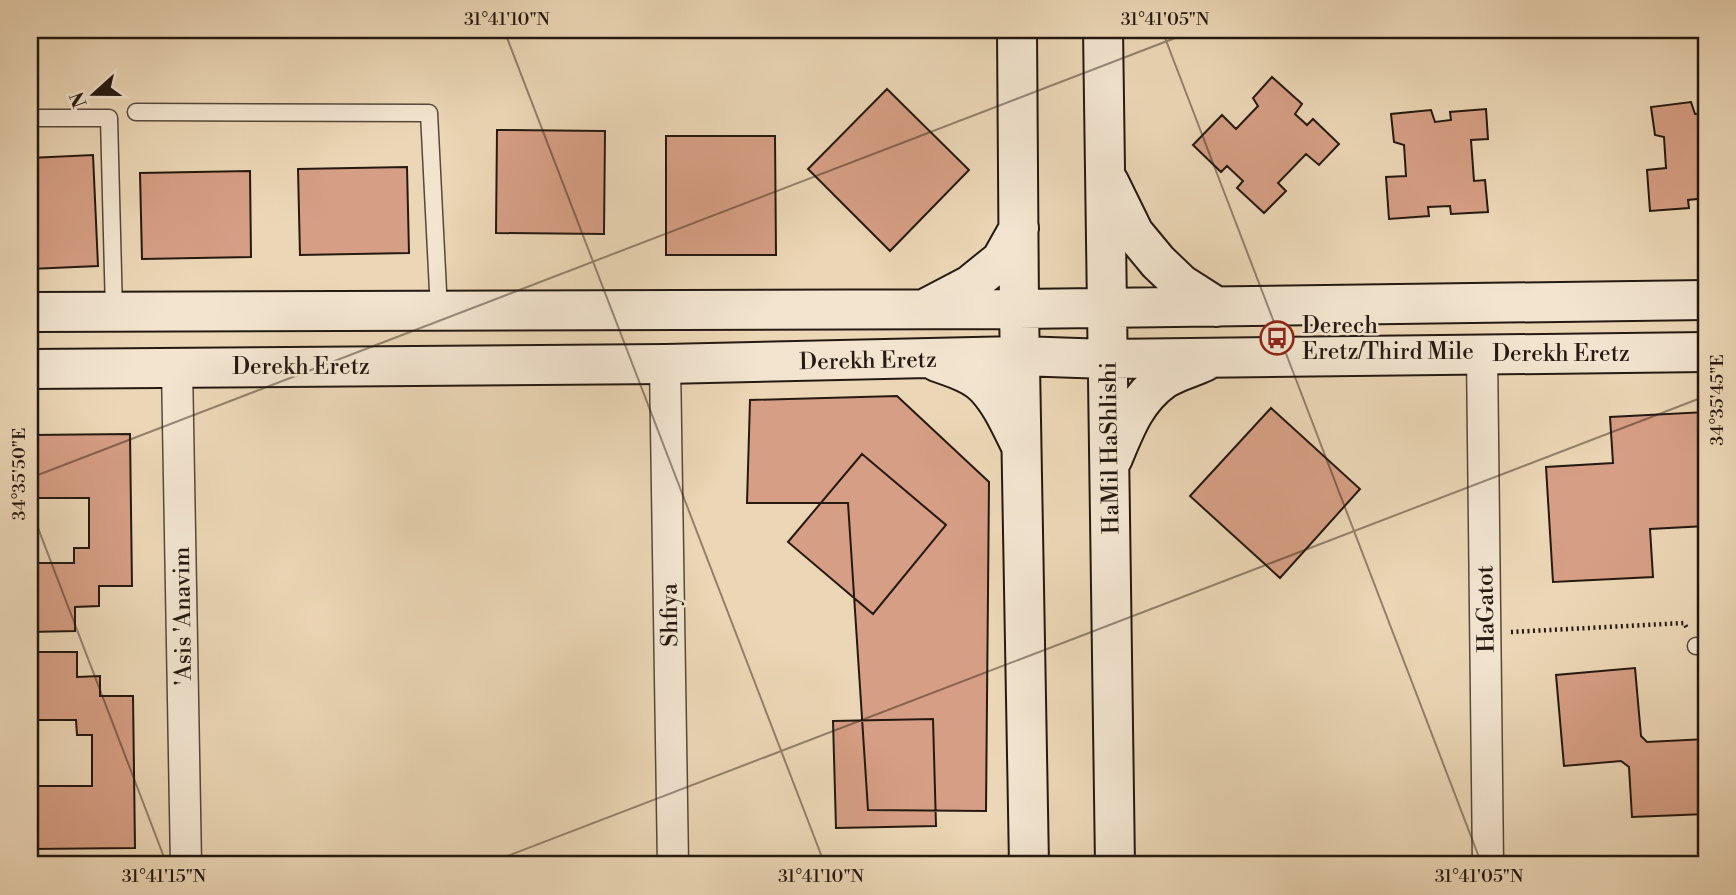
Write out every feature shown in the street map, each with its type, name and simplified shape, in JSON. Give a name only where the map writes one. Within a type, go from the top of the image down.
[{"type":"main road","points":[[1017,30],[1029,865]]},
{"type":"main road","name":"HaMil HaShlishi","points":[[1103,30],[1115,865]]},
{"type":"main road","points":[[1105,173],[1134,233],[1158,262],[1181,284],[1217,307]]},
{"type":"main road","points":[[922,310],[970,285],[1001,260],[1019,228]]},
{"type":"main road","points":[[30,313],[922,310],[1706,300]]},
{"type":"main road","name":"Derekh Eretz","points":[[30,369],[664,364],[1020,356],[1107,359],[1706,352]]},
{"type":"main road","points":[[1109,467],[1140,402],[1164,379],[1217,357]]},
{"type":"main road","points":[[929,358],[961,370],[985,386],[1003,410],[1022,447]]},
{"type":"street","name":"HaGatot","points":[[1482,353],[1488,865]]},
{"type":"street","name":"Shfiya","points":[[664,364],[673,865]]},
{"type":"street","name":"'Asis 'Anavim","points":[[177,367],[186,865]]},
{"type":"lane","points":[[136,112],[429,113],[439,311]]},
{"type":"lane","points":[[30,118],[109,118],[114,312]]},
{"type":"path","points":[[1485,633],[1684,623],[1701,646]]},
{"type":"building","points":[[1272,77],[1302,104],[1295,114],[1307,125],[1313,119],[1339,144],[1319,165],[1306,154],[1278,183],[1286,191],[1264,213],[1237,188],[1243,181],[1227,166],[1221,172],[1193,145],[1222,115],[1236,129],[1258,106],[1253,98]]},
{"type":"building","points":[[887,89],[969,170],[890,251],[808,169]]},
{"type":"building","points":[[1691,102],[1695,114],[1706,113],[1706,198],[1688,200],[1689,208],[1650,211],[1647,170],[1666,168],[1664,137],[1655,135],[1651,107]]},
{"type":"building","points":[[1486,109],[1488,139],[1471,140],[1474,181],[1485,180],[1488,212],[1451,214],[1450,206],[1428,207],[1429,216],[1389,219],[1386,177],[1406,176],[1404,145],[1394,142],[1391,114],[1431,110],[1435,122],[1451,120],[1450,112]]},
{"type":"building","points":[[497,130],[605,131],[604,234],[496,233]]},
{"type":"building","points":[[666,136],[775,136],[776,255],[666,255]]},
{"type":"building","points":[[93,155],[98,266],[30,269],[30,158]]},
{"type":"building","points":[[407,167],[409,253],[300,255],[298,169]]},
{"type":"building","points":[[250,171],[251,257],[142,259],[140,173]]},
{"type":"building","points":[[897,396],[989,482],[986,811],[868,810],[848,503],[747,503],[750,400]]},
{"type":"building","points":[[1271,408],[1360,489],[1280,578],[1190,496]]},
{"type":"building","points":[[1706,412],[1706,526],[1650,529],[1653,577],[1553,582],[1546,467],[1613,463],[1610,417]]},
{"type":"building","points":[[130,434],[132,586],[99,586],[99,606],[75,607],[75,631],[30,632],[30,563],[74,563],[74,548],[89,548],[89,498],[30,498],[30,435]]},
{"type":"building","points":[[862,454],[946,525],[873,614],[788,542]]},
{"type":"building","points":[[30,652],[77,652],[77,677],[100,676],[100,696],[133,696],[135,848],[30,849],[30,786],[92,786],[92,735],[77,735],[76,720],[30,720]]},
{"type":"building","points":[[1635,668],[1641,736],[1647,742],[1706,739],[1706,814],[1632,817],[1629,767],[1621,761],[1564,766],[1556,675]]},
{"type":"building","points":[[933,719],[936,826],[836,828],[833,721]]},
{"type":"place","name":"Derech Eretz/Third Mile","points":[[1277,338]]}]
